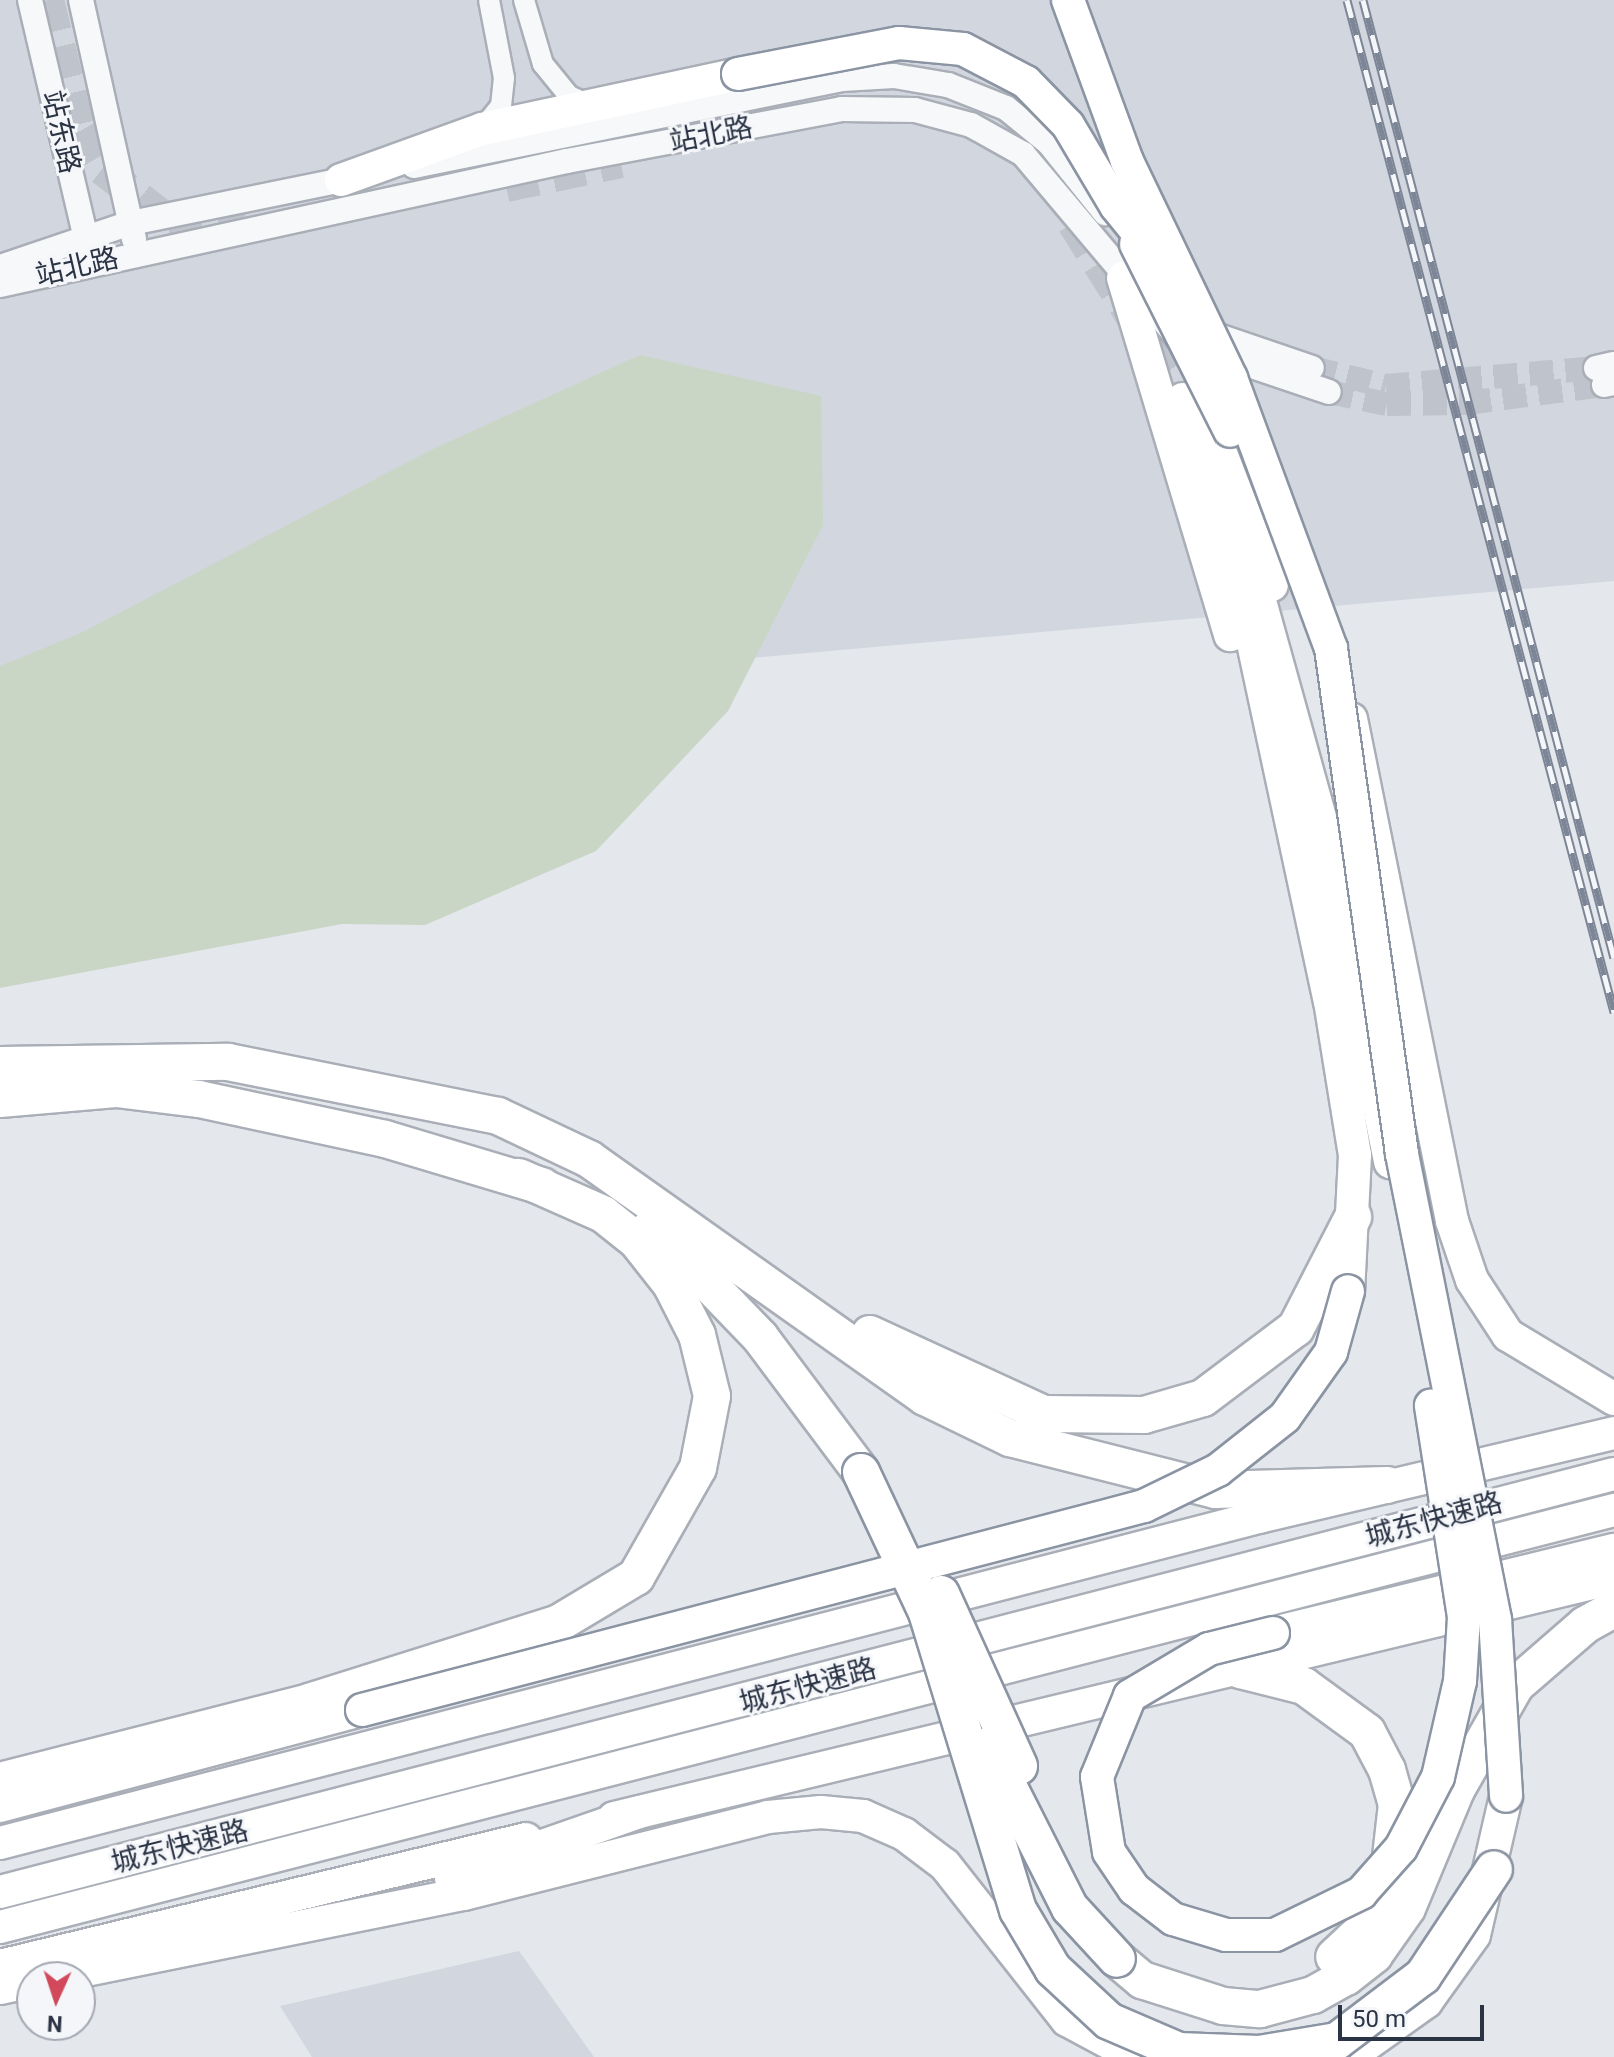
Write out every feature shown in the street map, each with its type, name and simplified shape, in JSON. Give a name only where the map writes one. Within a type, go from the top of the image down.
[{"type":"highway","points":[[0,1068],[45,1064],[228,1062],[498,1116],[589,1159],[925,1397],[1010,1438],[1215,1490],[1387,1485]]},
{"type":"highway","points":[[0,1091],[199,1099],[519,1177],[629,1218],[679,1253],[760,1337],[867,1465],[925,1606],[1055,1882],[1116,1946],[1225,1987],[1308,1976],[1362,1931],[1389,1874],[1397,1834],[1387,1770],[1367,1732],[1304,1686],[1240,1670]]},
{"type":"highway","points":[[0,1099],[79,1092]]},
{"type":"highway","points":[[0,1781],[309,1702],[559,1623],[636,1577],[698,1468],[712,1396],[697,1335],[671,1284],[637,1241],[603,1214],[519,1177]]},
{"type":"highway","points":[[744,1271],[998,1398],[1044,1414],[1091,1417],[1144,1415],[1203,1398],[1296,1328],[1353,1217]]},
{"type":"highway","points":[[682,1226],[789,1344],[867,1465],[1062,1857],[1116,1946],[1142,1980],[1223,2006],[1260,2009],[1313,1995],[1346,1977],[1374,1955],[1407,1908],[1456,1790],[1516,1685],[1585,1625],[1614,1609]]},
{"type":"highway","points":[[925,1606],[1018,1910],[1053,1969],[1109,2021],[1179,2051],[1259,2054],[1337,2041],[1423,1976],[1494,1869]]},
{"type":"main road","points":[[1068,0],[1127,161],[1231,378],[1331,648],[1368,778],[1404,988],[1452,1221],[1472,1280],[1508,1335],[1614,1399]]},
{"type":"main road","points":[[341,180],[482,129],[899,43],[963,49],[1026,82],[1068,125],[1116,206],[1251,479],[1308,641],[1351,819]]},
{"type":"main road","points":[[1116,206],[1149,242],[1231,378]]},
{"type":"main road","points":[[1123,278],[1234,647],[1267,781],[1309,893]]},
{"type":"main road","points":[[1169,333],[1220,442],[1283,614],[1316,736],[1327,850]]},
{"type":"main road","points":[[0,1806],[1144,1506],[1218,1470],[1285,1417],[1331,1352],[1348,1291],[1355,1155],[1309,893],[1253,643],[1183,399],[1269,613],[1327,850],[1390,1163],[1457,1563],[1459,1576],[1461,1590],[1464,1617],[1460,1681],[1438,1777],[1401,1848],[1361,1893],[1275,1935],[1226,1935],[1173,1919],[1134,1889],[1109,1852],[1097,1777],[1105,1747],[1130,1696],[1166,1670],[1209,1649],[1443,1591],[1459,1588],[1474,1584],[1614,1550]]},
{"type":"main road","points":[[1331,648],[1351,819],[1402,1154],[1495,1620],[1508,1751],[1494,1869],[1474,1935],[1433,1992],[1349,2057]]},
{"type":"main road","points":[[0,1843],[1387,1485],[1614,1433]]},
{"type":"main road","name":"城东快速路","points":[[0,1892],[1614,1474]]},
{"type":"main road","name":"城东快速路","points":[[0,1927],[1614,1510]]},
{"type":"main road","points":[[0,1966],[1614,1578]]},
{"type":"main road","points":[[354,1912],[639,1812]]},
{"type":"main road","points":[[96,1967],[626,1854],[768,1817],[863,1816],[904,1834],[945,1865],[1067,2020],[1136,2057]]},
{"type":"street","name":"站东路","points":[[30,0],[91,264]]},
{"type":"street","name":"站东路","points":[[81,0],[136,253]]},
{"type":"street","points":[[482,129],[501,106],[504,78],[489,0]]},
{"type":"street","points":[[524,0],[543,64],[569,96],[591,106]]},
{"type":"street","name":"站北路","points":[[0,267],[131,223],[842,79],[894,76],[948,85],[1006,108],[1049,143],[1190,326],[1312,368]]},
{"type":"street","name":"站北路","points":[[0,285],[136,253],[842,109],[915,110],[971,125],[1023,154],[1066,198],[1123,278],[1169,333],[1329,392]]},
{"type":"shaded area","points":[[0,0],[1614,0],[1614,581],[0,725]]},
{"type":"shaded area","points":[[519,1951],[594,2057],[312,2057],[280,2006]]},
{"type":"green space","points":[[640,355],[821,396],[823,525],[728,711],[596,851],[425,925],[342,924],[0,988],[0,666],[81,633],[431,450]]},
{"type":"tunnel","points":[[48,0],[80,131],[102,169],[170,222],[244,230]]},
{"type":"tunnel","points":[[506,186],[621,162]]},
{"type":"tunnel","points":[[1073,223],[1183,399]]},
{"type":"tunnel","points":[[1312,368],[1386,386],[1596,368]]},
{"type":"tunnel","points":[[1329,392],[1387,404],[1467,403],[1604,385]]},
{"type":"railway","points":[[1347,0],[1614,1012]]},
{"type":"railway","points":[[1363,0],[1614,958]]}]
